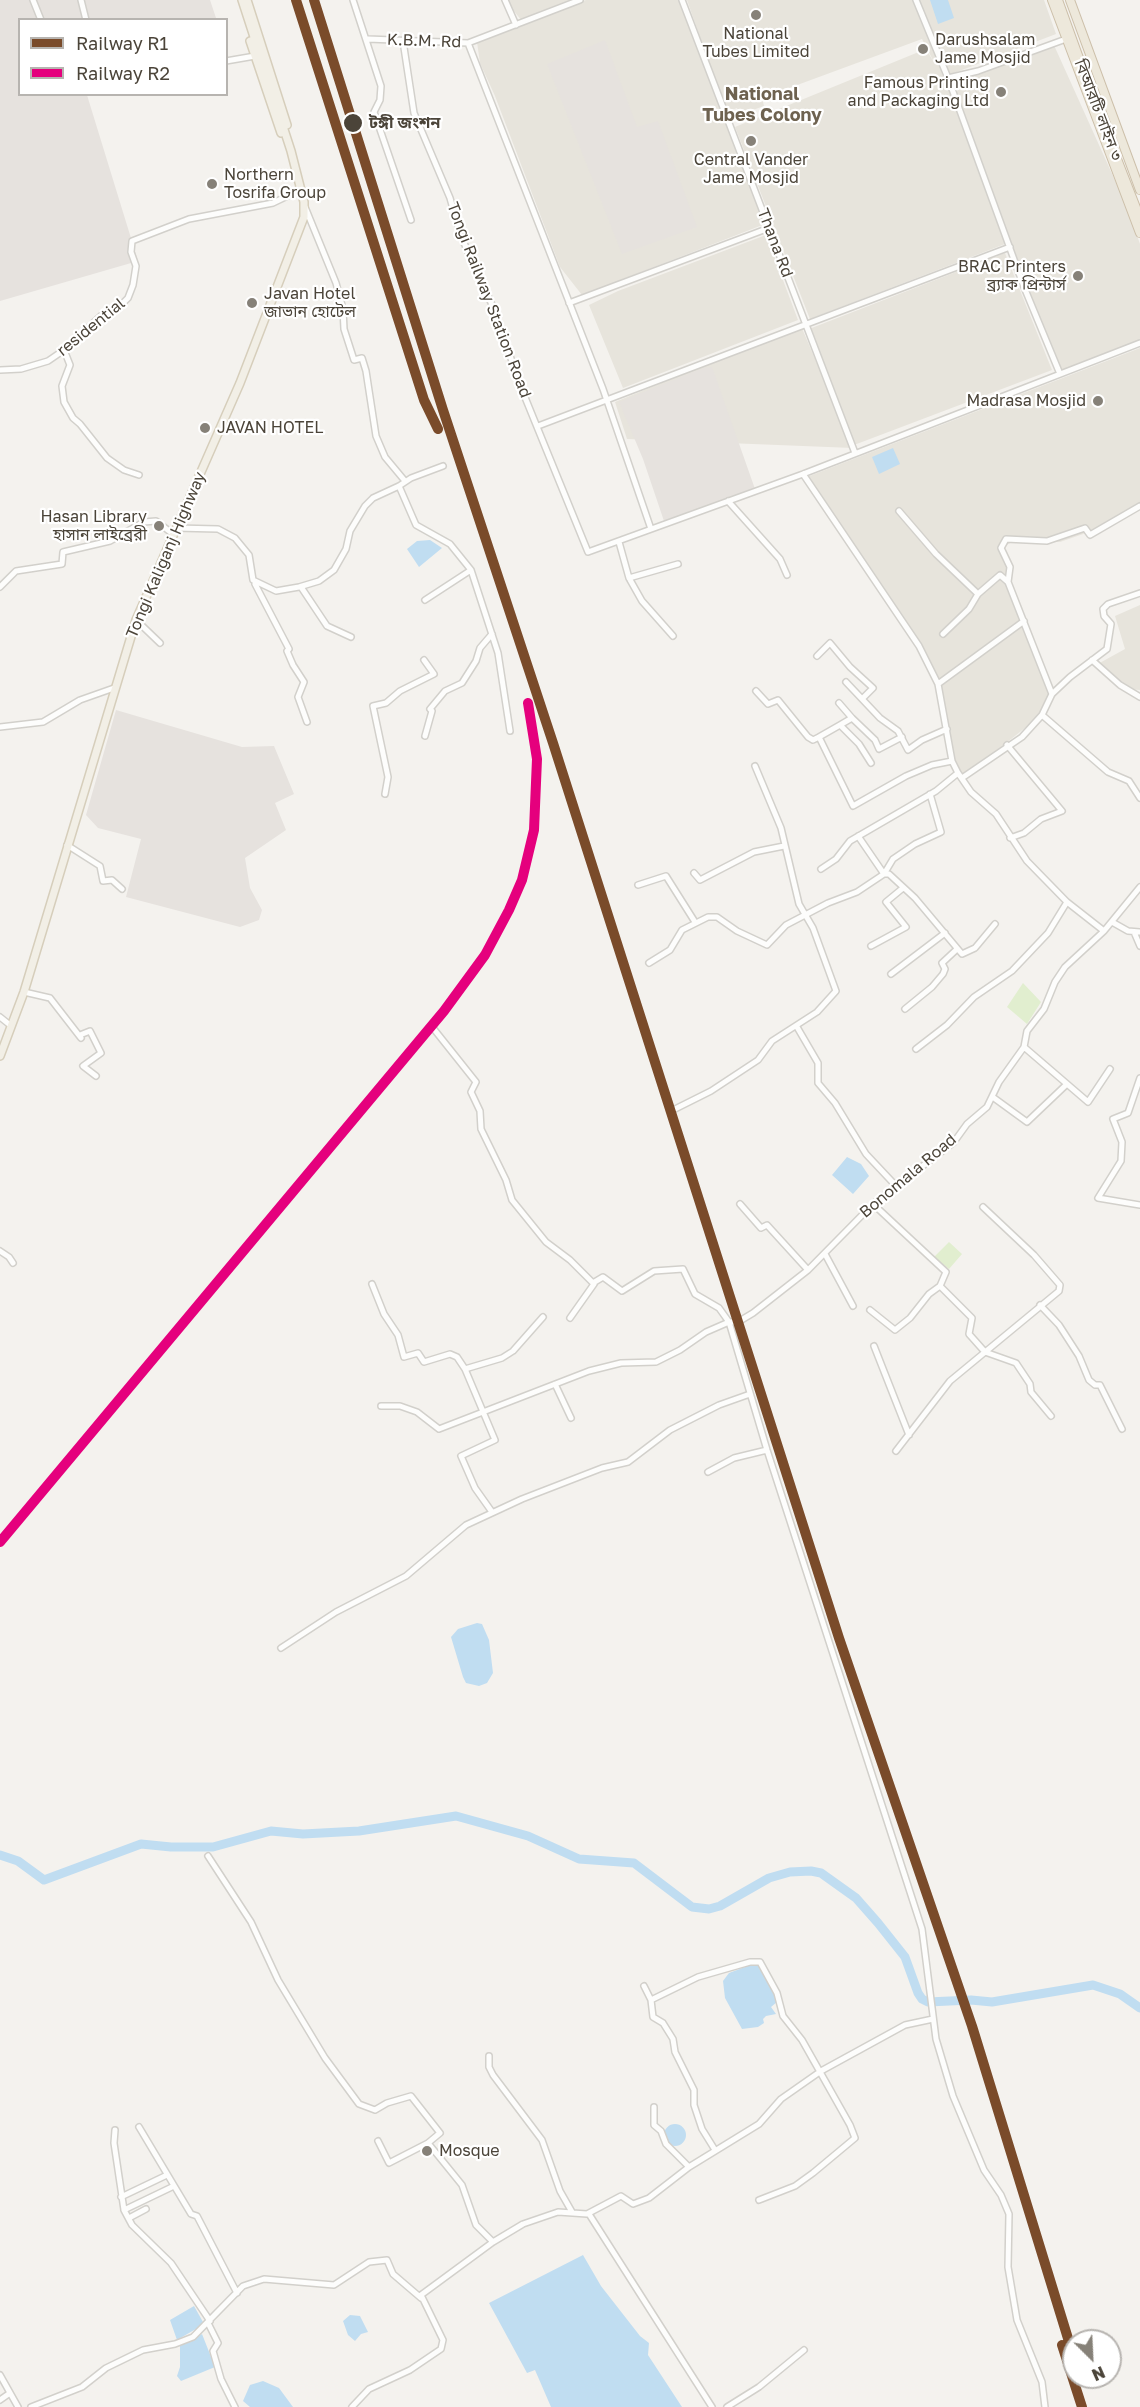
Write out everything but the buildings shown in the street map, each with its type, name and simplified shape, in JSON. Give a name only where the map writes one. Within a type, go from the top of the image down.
[{"type":"highway","points":[[1052,0],[1140,233]]},
{"type":"highway","name":"বিআরটি লাইন ৩","points":[[1058,0],[1140,219]]},
{"type":"highway","points":[[1070,0],[1140,190]]},
{"type":"main road","points":[[237,0],[274,117],[291,151]]},
{"type":"main road","points":[[242,0],[291,151]]},
{"type":"main road","points":[[247,0],[280,99],[305,207]]},
{"type":"main road","name":"Tongi Kaliganj Highway","points":[[0,1056],[24,992],[136,620],[240,384],[304,217],[305,207]]},
{"type":"street","points":[[33,0],[40,18]]},
{"type":"street","points":[[81,0],[86,18]]},
{"type":"street","points":[[353,0],[368,39],[381,86],[380,100],[374,112],[411,220]]},
{"type":"street","points":[[505,0],[516,25]]},
{"type":"street","name":"K.B.M. Rd","points":[[368,39],[468,43],[580,0]]},
{"type":"street","name":"Thana Rd","points":[[682,0],[855,453]]},
{"type":"street","points":[[916,0],[948,78],[1010,247],[1060,374]]},
{"type":"street","points":[[948,78],[978,71],[1066,39]]},
{"type":"street","name":"Tongi Railway Station Road","points":[[403,41],[414,113],[450,198],[460,234],[493,307],[522,390],[588,552],[591,553],[619,542]]},
{"type":"street","points":[[468,43],[607,400],[651,529]]},
{"type":"street","points":[[228,61],[255,56]]},
{"type":"street","name":"residential","points":[[0,370],[21,369],[48,361],[64,350],[103,314],[119,307],[128,298],[136,266],[130,252],[132,241],[189,219],[273,203],[300,190]]},
{"type":"street","points":[[305,207],[336,283],[343,309],[344,329],[354,360],[362,358],[376,436],[385,458],[405,481]]},
{"type":"street","points":[[569,303],[770,228]]},
{"type":"street","points":[[538,426],[1010,247]]},
{"type":"street","points":[[673,636],[642,601],[629,578],[619,542],[803,474],[1140,343]]},
{"type":"street","points":[[64,350],[70,365],[62,386],[64,402],[73,418],[106,458],[124,470],[139,474]]},
{"type":"street","points":[[253,580],[276,591],[319,581],[334,570],[346,549],[350,531],[365,506],[373,498],[405,481],[443,466]]},
{"type":"street","points":[[803,474],[919,646],[938,684],[952,761],[960,776],[971,792],[996,814],[1027,861],[1067,902],[1104,931]]},
{"type":"street","points":[[399,486],[416,525],[450,544],[471,570],[503,675],[510,731]]},
{"type":"street","points":[[728,501],[780,559],[787,575]]},
{"type":"street","points":[[1008,582],[1010,567],[1001,548],[1006,539],[1047,541],[1085,528],[1090,535],[1140,506]]},
{"type":"street","points":[[899,511],[936,554],[978,594]]},
{"type":"street","points":[[0,587],[16,571],[62,564],[63,552],[110,541],[144,522],[156,521],[175,531],[218,529],[235,538],[249,555],[253,580],[289,649],[287,651],[292,665],[304,682],[298,697],[308,722]]},
{"type":"street","points":[[629,578],[678,564]]},
{"type":"street","points":[[425,600],[471,570]]},
{"type":"street","points":[[943,634],[969,609],[978,594],[1000,575],[1008,582],[1052,694]]},
{"type":"street","points":[[301,587],[327,626],[351,637]]},
{"type":"street","points":[[821,869],[836,859],[858,836],[960,776],[1022,736],[1042,715],[1052,694],[1107,649],[1110,642],[1111,624],[1104,616],[1102,609],[1108,604],[1140,592]]},
{"type":"street","points":[[136,620],[160,643]]},
{"type":"street","points":[[938,684],[1024,621]]},
{"type":"street","points":[[425,736],[432,711],[430,709],[445,691],[462,683],[476,661],[480,648],[492,634]]},
{"type":"street","points":[[817,656],[830,643],[850,667],[873,688],[863,698]]},
{"type":"street","points":[[385,794],[388,777],[373,706],[386,703],[400,691],[434,674],[424,660]]},
{"type":"street","points":[[1092,660],[1120,685],[1140,697]]},
{"type":"street","points":[[846,682],[902,737],[909,751],[922,740],[947,729]]},
{"type":"street","points":[[0,727],[43,723],[80,700],[114,688]]},
{"type":"street","points":[[756,691],[768,704],[778,700],[813,740],[852,718]]},
{"type":"street","points":[[839,703],[875,740],[879,749],[902,737]]},
{"type":"street","points":[[1042,715],[1108,772],[1129,781],[1140,798]]},
{"type":"street","points":[[840,725],[858,744],[871,763]]},
{"type":"street","points":[[819,737],[853,806],[906,776],[932,765],[952,761]]},
{"type":"street","points":[[1007,745],[1062,811],[1041,819],[1024,833],[1010,838]]},
{"type":"street","points":[[675,1109],[726,1081],[758,1060],[772,1041],[817,1012],[836,992],[795,892],[777,817],[755,766]]},
{"type":"street","points":[[649,963],[670,950],[682,930],[708,917],[717,917],[737,932],[767,945],[786,925],[828,903],[848,897],[884,874],[893,860],[915,844],[941,832],[930,794]]},
{"type":"street","points":[[858,836],[884,874],[889,874],[915,898],[945,933],[956,950],[962,954],[968,954],[995,924]]},
{"type":"street","points":[[67,845],[100,866],[103,881],[112,880],[122,889]]},
{"type":"street","points":[[694,873],[700,880],[754,852],[784,846]]},
{"type":"street","points":[[638,885],[666,876],[695,922]]},
{"type":"street","name":"Bonomala Road","points":[[381,1406],[400,1406],[417,1412],[436,1429],[589,1371],[621,1363],[656,1362],[729,1322],[745,1318],[808,1270],[873,1204],[954,1142],[967,1124],[994,1098],[999,1082],[1024,1047],[1027,1031],[1044,1009],[1055,982],[1065,967],[1104,931],[1140,887]]},
{"type":"street","points":[[871,946],[906,927],[886,902],[903,888]]},
{"type":"street","points":[[916,1049],[947,1025],[974,997],[1012,971],[1048,933],[1067,902]]},
{"type":"street","points":[[1112,922],[1137,932],[1140,946]]},
{"type":"street","points":[[891,974],[945,933]]},
{"type":"street","points":[[905,1009],[918,1000],[938,980],[945,969],[942,963],[956,950]]},
{"type":"street","points":[[24,992],[50,998],[80,1036],[90,1031],[101,1053],[83,1066],[96,1076]]},
{"type":"street","points":[[0,1017],[10,1025]]},
{"type":"street","points":[[797,1027],[818,1063],[818,1083],[835,1103],[866,1154],[897,1187]]},
{"type":"street","points":[[434,1028],[476,1082],[471,1092],[480,1111],[480,1129],[506,1180],[512,1200],[546,1242],[570,1260],[592,1283],[593,1288],[570,1318]]},
{"type":"street","points":[[1024,1047],[1088,1102],[1110,1069]]},
{"type":"street","points":[[1140,1078],[1128,1113],[1113,1119],[1122,1143],[1121,1161],[1098,1198],[1140,1204]]},
{"type":"street","points":[[994,1098],[1027,1122],[1067,1084]]},
{"type":"street","points":[[740,1204],[761,1228],[767,1225],[808,1270]]},
{"type":"street","points":[[870,1310],[895,1330],[910,1318],[929,1294],[940,1286],[946,1272],[873,1204]]},
{"type":"street","points":[[896,1451],[950,1381],[1059,1290],[1060,1285],[1019,1238],[983,1207]]},
{"type":"street","points":[[0,1251],[13,1263]]},
{"type":"street","points":[[825,1254],[853,1306]]},
{"type":"street","points":[[592,1283],[603,1277],[622,1291],[654,1271],[683,1269],[695,1294],[719,1308],[729,1322],[767,1450],[926,1948],[933,2018],[953,2096],[982,2165],[1001,2195],[1009,2214],[1008,2267],[1017,2320],[1042,2382],[1046,2407]]},
{"type":"street","points":[[372,1284],[384,1314],[398,1335],[405,1357],[418,1353],[424,1362],[450,1353],[457,1357],[465,1369],[494,1441],[461,1456],[475,1488],[492,1512]]},
{"type":"street","points":[[940,1286],[972,1318],[969,1334],[985,1352],[1016,1364],[1030,1384],[1030,1392],[1051,1416]]},
{"type":"street","points":[[1040,1305],[1059,1325],[1079,1356],[1089,1380],[1095,1385],[1100,1385],[1122,1429]]},
{"type":"street","points":[[465,1369],[502,1358],[513,1351],[543,1317]]},
{"type":"street","points":[[874,1346],[909,1435]]},
{"type":"street","points":[[555,1384],[571,1418]]},
{"type":"street","points":[[281,1648],[336,1612],[406,1576],[466,1525],[492,1512],[602,1468],[628,1462],[670,1430],[719,1405],[750,1394]]},
{"type":"street","points":[[708,1472],[734,1458],[767,1450]]},
{"type":"street","points":[[208,1856],[251,1922],[278,1980],[325,2058],[359,2104],[375,2110],[387,2103],[411,2096],[440,2133],[428,2143],[389,2163],[378,2141]]},
{"type":"street","points":[[651,2000],[698,1977],[750,1962],[760,1962],[777,1993],[783,2016],[802,2040],[821,2071],[855,2138],[795,2186],[759,2200]]},
{"type":"street","points":[[644,1986],[651,2000],[653,2016],[663,2023],[673,2039],[675,2052],[694,2090],[694,2105],[702,2129],[716,2150]]},
{"type":"street","points":[[421,2298],[493,2242],[523,2224],[558,2212],[589,2214],[621,2196],[629,2203],[640,2203],[689,2167],[759,2124],[782,2099],[821,2071],[905,2025],[933,2018]]},
{"type":"street","points":[[489,2056],[489,2067],[493,2075],[542,2140],[560,2191],[572,2212]]},
{"type":"street","points":[[654,2107],[654,2125],[661,2131],[666,2144],[689,2167]]},
{"type":"street","points":[[139,2127],[190,2214],[197,2216],[237,2292]]},
{"type":"street","points":[[116,2130],[114,2144],[124,2210],[132,2225],[171,2263],[209,2322],[218,2343],[213,2351],[221,2379],[235,2407]]},
{"type":"street","points":[[428,2143],[462,2185],[476,2224],[493,2242]]},
{"type":"street","points":[[122,2197],[167,2175]]},
{"type":"street","points":[[124,2210],[174,2186]]},
{"type":"street","points":[[129,2218],[146,2209]]},
{"type":"street","points":[[589,2214],[712,2407]]},
{"type":"street","points":[[31,2407],[82,2387],[106,2368],[143,2350],[175,2344],[193,2337],[243,2286],[264,2279],[334,2285],[369,2262],[387,2260],[393,2274],[421,2298],[443,2340],[441,2349],[410,2370],[376,2385],[361,2395],[351,2407]]},
{"type":"street","points":[[727,2407],[759,2387],[804,2350]]},
{"type":"street","points":[[0,2375],[18,2407]]},
{"type":"street","points":[[0,2400],[10,2393]]},
{"type":"shaded area","points":[[0,0],[210,0],[216,18],[18,18],[18,96],[87,96],[138,261],[0,301]]},
{"type":"shaded area","points":[[505,0],[575,0],[522,21]]},
{"type":"shaded area","points":[[586,0],[679,0],[765,224],[582,295],[560,267],[495,96],[480,63],[477,42]]},
{"type":"shaded area","points":[[687,0],[1044,0],[1056,34],[941,78],[946,86],[1053,43],[1127,207],[1140,244],[1140,341],[1057,374],[1005,244],[810,319],[735,127],[926,49],[935,64],[922,39],[762,98],[764,106],[739,115],[737,108],[726,112]]},
{"type":"shaded area","points":[[605,40],[637,127],[658,121],[697,227],[622,254],[547,64]]},
{"type":"shaded area","points":[[766,235],[798,320],[623,388],[589,305],[618,291]]},
{"type":"shaded area","points":[[1005,253],[1052,370],[854,445],[809,329]]},
{"type":"shaded area","points":[[801,326],[853,448],[627,439],[615,402]]},
{"type":"shaded area","points":[[1140,348],[1140,505],[1094,535],[1086,533],[1060,542],[1019,539],[1004,546],[1010,567],[1010,584],[1050,688],[1055,695],[1045,712],[961,779],[952,763],[940,697],[922,653],[807,477]]},
{"type":"shaded area","points":[[712,367],[755,489],[665,524],[643,459],[619,402],[703,368]]},
{"type":"shaded area","points":[[1140,605],[1140,690],[1128,689],[1096,665],[1125,649],[1115,616]]},
{"type":"shaded area","points":[[116,710],[242,747],[274,746],[294,794],[275,803],[286,830],[245,858],[250,888],[262,910],[259,920],[240,927],[126,897],[141,839],[98,828],[86,815]]},
{"type":"green space","points":[[1023,983],[1041,1002],[1027,1024],[1007,1007]]},
{"type":"green space","points":[[949,1242],[962,1254],[949,1269],[934,1257]]},
{"type":"water","points":[[930,0],[948,0],[954,18],[938,24]]},
{"type":"water","points":[[893,448],[900,464],[879,474],[872,457]]},
{"type":"water","points":[[430,540],[442,548],[419,567],[407,549],[417,541]]},
{"type":"water","points":[[847,1157],[861,1164],[869,1176],[853,1194],[832,1175]]},
{"type":"water","points":[[477,1623],[482,1624],[489,1640],[493,1673],[487,1683],[479,1686],[466,1683],[451,1637],[458,1629]]},
{"type":"water","points":[[758,1964],[763,1969],[774,1989],[777,2002],[771,2007],[776,2014],[766,2016],[763,2019],[764,2023],[758,2027],[742,2029],[725,1998],[723,1981],[729,1973]]},
{"type":"water","points":[[675,2124],[683,2127],[686,2135],[683,2143],[675,2146],[667,2143],[664,2135],[667,2127]]},
{"type":"water","points":[[583,2255],[601,2286],[640,2336],[649,2343],[648,2355],[682,2407],[551,2407],[535,2370],[527,2373],[489,2303]]},
{"type":"water","points":[[194,2306],[203,2322],[201,2326],[177,2340],[170,2320]]},
{"type":"water","points":[[350,2315],[360,2316],[368,2332],[361,2334],[355,2341],[348,2335],[343,2321]]},
{"type":"water","points":[[202,2334],[215,2367],[181,2381],[177,2376],[180,2367],[180,2346]]},
{"type":"water","points":[[263,2381],[279,2388],[293,2407],[250,2407],[243,2401],[250,2385]]},
{"type":"waterway","points":[[0,1855],[18,1861],[44,1880],[141,1844],[213,1847],[271,1831],[303,1834],[359,1831],[456,1816],[528,1836],[579,1859],[634,1863],[692,1907],[709,1909],[720,1906],[769,1878],[790,1872],[821,1873],[856,1898],[878,1923],[905,1957],[918,1993],[928,2002],[971,2000],[992,2002],[1093,1985],[1120,1994],[1140,2008]]},
{"type":"rail line","name":"R1","points":[[296,0],[424,400],[438,429]]},
{"type":"rail line","name":"R1","points":[[314,0],[443,410],[553,743],[839,1638],[972,2026],[1065,2329]]},
{"type":"rail line","name":"R2","points":[[0,1542],[444,1011],[485,955],[522,880],[534,830],[537,759],[528,703]]},
{"type":"rail line","name":"R1","points":[[1076,2389],[1082,2407]]},
{"type":"place","name":"National Tubes Limited","points":[[756,15]]},
{"type":"place","name":"Darushsalam Jame Mosjid","points":[[923,49]]},
{"type":"place","name":"Famous Printing and Packaging Ltd","points":[[1001,92]]},
{"type":"place","name":"টঙ্গী জংশন","points":[[353,123]]},
{"type":"place","name":"Central Vander Jame Mosjid","points":[[751,141]]},
{"type":"place","name":"Northern Tosrifa Group","points":[[212,184]]},
{"type":"place","name":"BRAC Printers ব্র্যাক প্রিন্টার্স","points":[[1078,276]]},
{"type":"place","name":"Javan Hotel জাভান হোটেল","points":[[252,303]]},
{"type":"place","name":"Madrasa Mosjid","points":[[1098,401]]},
{"type":"place","name":"JAVAN HOTEL","points":[[205,428]]},
{"type":"place","name":"Hasan Library হাসান লাইব্রেরী","points":[[159,526]]},
{"type":"place","name":"Mosque","points":[[427,2151]]},
{"type":"district","name":"National Tubes Colony","points":[[762,104]]}]
